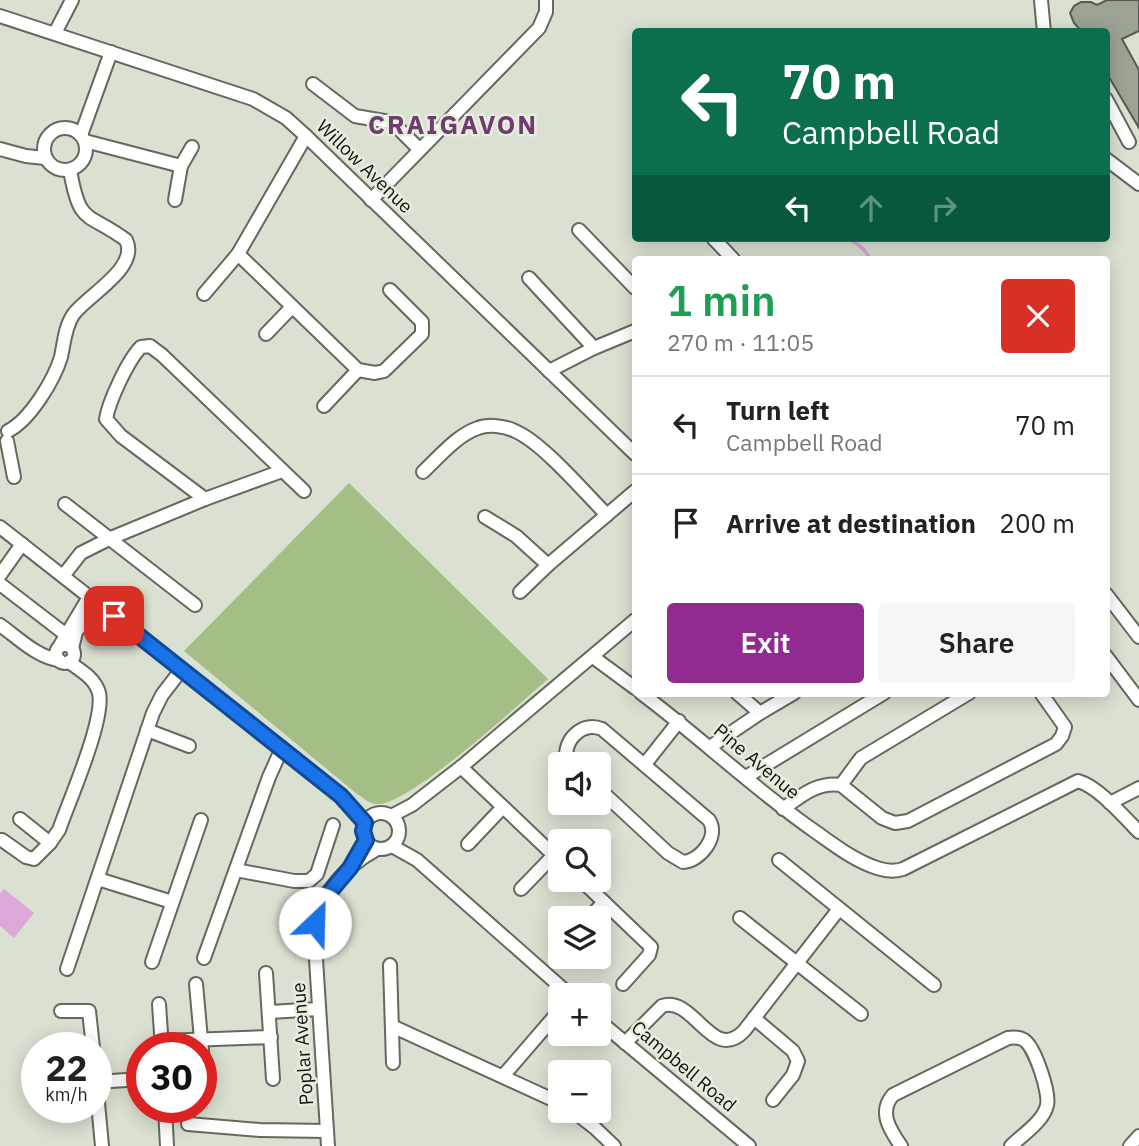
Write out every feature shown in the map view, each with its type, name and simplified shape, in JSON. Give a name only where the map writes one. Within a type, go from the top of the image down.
[{"type":"street","points":[[55,33],[72,0]]},
{"type":"street","points":[[371,200],[539,28],[547,12],[546,0]]},
{"type":"street","points":[[1041,0],[1044,28]]},
{"type":"street","name":"Willow Avenue","points":[[0,16],[253,99],[272,108],[306,136],[632,451]]},
{"type":"street","points":[[111,52],[83,138],[86,154],[83,160],[70,170],[54,168],[45,158],[44,145],[51,133],[69,128],[83,138],[181,166]]},
{"type":"street","points":[[313,84],[355,116],[390,122],[419,149]]},
{"type":"street","points":[[1110,106],[1129,142]]},
{"type":"street","points":[[204,294],[238,254],[306,136]]},
{"type":"street","points":[[175,200],[181,166],[192,147]]},
{"type":"street","points":[[0,149],[45,158]]},
{"type":"street","points":[[1110,162],[1139,184]]},
{"type":"street","points":[[14,477],[4,435],[26,416],[50,380],[58,366],[68,325],[75,312],[120,270],[128,253],[126,240],[97,224],[81,210],[74,194],[70,170]]},
{"type":"street","points":[[579,230],[632,285]]},
{"type":"street","points":[[717,242],[730,256]]},
{"type":"street","points":[[238,254],[358,370],[375,373],[384,370],[422,334],[422,322],[390,290]]},
{"type":"street","points":[[528,278],[594,348]]},
{"type":"street","points":[[266,334],[291,308]]},
{"type":"street","points":[[549,371],[632,332]]},
{"type":"street","points":[[205,499],[121,436],[106,419],[133,358],[141,347],[150,346],[162,355],[304,491]]},
{"type":"street","points":[[324,407],[358,370]]},
{"type":"street","points":[[423,472],[458,440],[480,427],[514,430],[550,458],[607,516]]},
{"type":"street","points":[[63,576],[81,553],[111,538],[282,471]]},
{"type":"street","points":[[520,593],[548,565],[632,494]]},
{"type":"street","points":[[65,504],[195,605]]},
{"type":"street","points":[[485,517],[516,536],[548,565]]},
{"type":"street","points":[[0,527],[282,748],[368,819]]},
{"type":"street","points":[[0,575],[22,544]]},
{"type":"street","points":[[0,584],[65,634]]},
{"type":"street","points":[[1110,599],[1139,637]]},
{"type":"street","points":[[2,840],[31,859],[40,855],[59,830],[97,717],[98,691],[66,654],[65,634],[93,600]]},
{"type":"street","points":[[66,654],[93,600]]},
{"type":"street","points":[[556,983],[417,860],[395,831],[382,813],[368,819],[363,831],[366,840],[377,849],[395,831],[412,805],[632,623]]},
{"type":"street","points":[[0,625],[41,653],[66,654]]},
{"type":"street","points":[[593,657],[632,686]]},
{"type":"street","points":[[1110,661],[1139,700]]},
{"type":"street","points":[[67,969],[147,730],[162,695],[182,669]]},
{"type":"street","name":"Pine Avenue","points":[[647,697],[783,809],[850,855],[879,869],[903,869],[1073,782],[1086,784],[1110,803]]},
{"type":"street","points":[[742,697],[760,713]]},
{"type":"street","points":[[710,747],[787,697]]},
{"type":"street","points":[[746,778],[878,697]]},
{"type":"street","points":[[841,785],[861,758],[962,697]]},
{"type":"street","points":[[783,809],[807,791],[825,784],[841,785],[882,818],[895,823],[908,821],[1056,744],[1065,727],[1044,697]]},
{"type":"street","points":[[645,764],[679,721]]},
{"type":"street","points":[[567,752],[570,741],[580,730],[594,726],[611,736],[709,820],[714,832],[709,842],[689,862],[683,862],[668,853],[611,800]]},
{"type":"street","points":[[147,730],[189,746]]},
{"type":"street","points":[[204,958],[282,748]]},
{"type":"street","points":[[461,767],[548,850]]},
{"type":"street","points":[[1139,788],[1110,803],[1139,832]]},
{"type":"street","points":[[468,844],[503,807]]},
{"type":"street","points":[[20,819],[50,843]]},
{"type":"street","points":[[152,962],[201,820]]},
{"type":"street","points":[[236,870],[294,881],[309,881],[317,874],[333,825]]},
{"type":"street","name":"Poplar Avenue","points":[[328,1146],[314,933],[322,901],[350,868],[366,840]]},
{"type":"street","name":"Poplar Avenue","points":[[350,868],[377,849]]},
{"type":"street","points":[[779,860],[934,985]]},
{"type":"street","points":[[521,889],[548,866]]},
{"type":"street","points":[[98,879],[172,902]]},
{"type":"street","points":[[594,892],[651,947],[649,955],[623,984]]},
{"type":"street","points":[[600,906],[604,902]]},
{"type":"street","points":[[625,1043],[666,1004],[681,1009],[724,1041],[732,1041],[754,1018],[839,909]]},
{"type":"street","points":[[740,918],[861,1014]]},
{"type":"street","points":[[390,965],[394,1027],[393,1063]]},
{"type":"street","points":[[266,973],[273,1079]]},
{"type":"street","points":[[196,984],[200,1032]]},
{"type":"street","points":[[159,1004],[161,1032]]},
{"type":"street","points":[[270,1012],[319,1009]]},
{"type":"street","points":[[61,1011],[89,1011],[91,1032]]},
{"type":"street","points":[[754,1018],[793,1051],[798,1061],[793,1075],[773,1100]]},
{"type":"street","points":[[503,1076],[548,1024]]},
{"type":"street","points":[[394,1027],[548,1097]]},
{"type":"street","name":"Campbell Road","points":[[611,1031],[747,1144]]},
{"type":"street","points":[[217,1039],[271,1037]]},
{"type":"street","points":[[901,1146],[886,1118],[887,1104],[894,1095],[1014,1037],[1027,1042],[1048,1099],[1045,1112],[1011,1146]]},
{"type":"street","points":[[100,1123],[102,1146]]},
{"type":"street","points":[[166,1123],[167,1146]]},
{"type":"street","points":[[589,1123],[614,1146]]},
{"type":"street","points":[[188,1124],[260,1130],[327,1131]]},
{"type":"street","points":[[1130,1146],[1139,1136]]},
{"type":"green space","points":[[349,483],[548,679],[437,773],[391,801],[376,804],[357,794],[184,651]]},
{"type":"shaded area","points":[[4,889],[34,913],[14,938],[0,926],[0,893]]},
{"type":"building","points":[[1107,0],[1139,0],[1139,31],[1122,39],[1139,70],[1139,128],[1110,79],[1110,28],[1078,28],[1070,13],[1074,6],[1081,2],[1097,5]]},
{"type":"waterway","points":[[853,242],[868,256]]},
{"type":"district","name":"CRAIGAVON","points":[[453,125]]},
{"type":"route","points":[[114,616],[341,796],[365,823],[363,831],[366,840],[350,868],[322,901],[315,923]]}]
